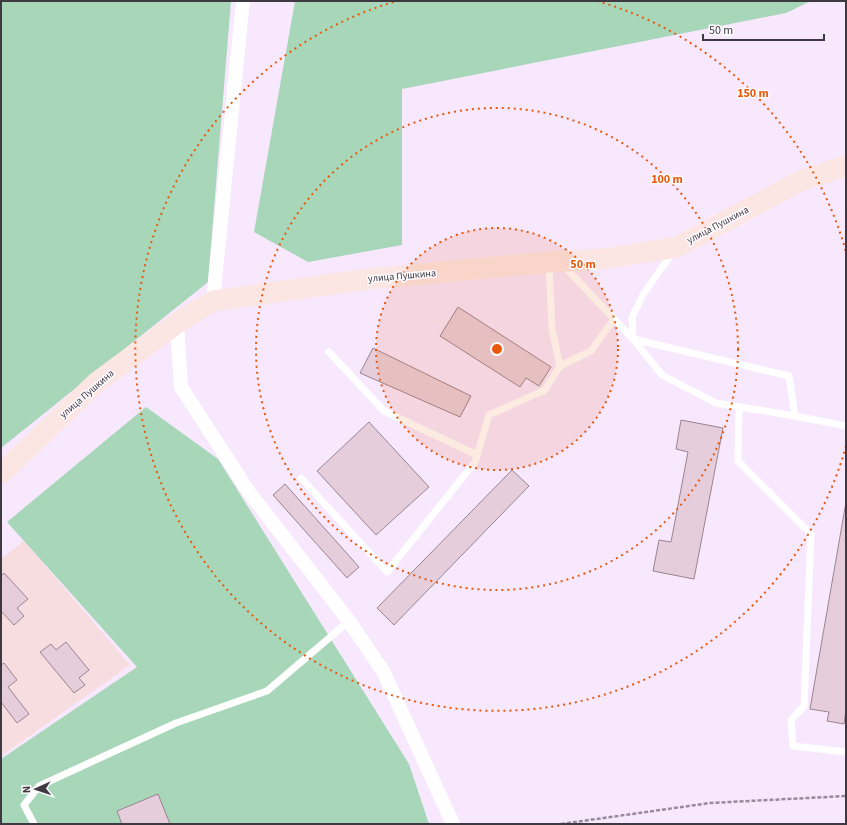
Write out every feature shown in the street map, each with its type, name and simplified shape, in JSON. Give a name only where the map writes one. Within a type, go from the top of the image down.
[{"type":"street","points":[[213,301],[243,1]]},
{"type":"street","name":"улица Пушкина","points":[[1,474],[96,384],[177,323],[213,301],[368,279],[603,259],[677,247],[800,181],[846,166]]},
{"type":"street","points":[[177,323],[181,387],[249,492],[349,622],[383,671],[453,824]]},
{"type":"lane","points":[[633,339],[632,316],[644,293],[677,247]]},
{"type":"lane","points":[[554,262],[614,319],[633,339],[662,375],[716,403],[846,426]]},
{"type":"lane","points":[[554,262],[552,329],[560,366]]},
{"type":"lane","points":[[301,478],[387,572],[476,462],[489,416],[545,390],[560,366],[591,351],[614,319]]},
{"type":"lane","points":[[633,339],[789,376],[795,416]]},
{"type":"lane","points":[[329,352],[384,411],[477,455]]},
{"type":"lane","points":[[739,407],[738,461],[811,534],[804,706],[792,720],[793,746],[846,752]]},
{"type":"lane","points":[[34,824],[24,804],[40,786],[176,723],[266,691],[349,622]]},
{"type":"path","points":[[561,824],[710,803],[846,796]]},
{"type":"shaded area","points":[[24,541],[130,665],[1,756],[1,559]]},
{"type":"green space","points":[[1,1],[231,1],[208,282],[1,448]]},
{"type":"green space","points":[[295,1],[811,1],[786,13],[402,89],[402,245],[308,262],[254,232]]},
{"type":"green space","points":[[146,407],[218,459],[409,764],[429,824],[1,824],[1,759],[137,667],[7,522]]},
{"type":"building","points":[[458,307],[551,367],[539,386],[526,378],[520,387],[440,336]]},
{"type":"building","points":[[373,348],[471,396],[460,417],[360,373]]},
{"type":"building","points":[[681,420],[723,428],[694,579],[653,571],[659,540],[671,542],[688,452],[676,449]]},
{"type":"building","points":[[369,422],[429,487],[376,535],[317,471]]},
{"type":"building","points":[[512,470],[529,486],[394,625],[377,608]]},
{"type":"building","points":[[285,484],[359,567],[347,578],[273,495]]},
{"type":"building","points":[[846,502],[846,710],[844,724],[827,721],[829,712],[810,709]]},
{"type":"building","points":[[4,573],[28,599],[17,608],[24,616],[14,625],[1,611],[1,576]]},
{"type":"building","points":[[66,642],[89,670],[79,678],[85,685],[74,693],[40,652],[51,644],[56,650]]},
{"type":"building","points":[[4,663],[17,680],[8,687],[29,714],[17,723],[1,702],[1,665]]},
{"type":"building","points":[[158,794],[170,824],[122,824],[117,811]]}]
